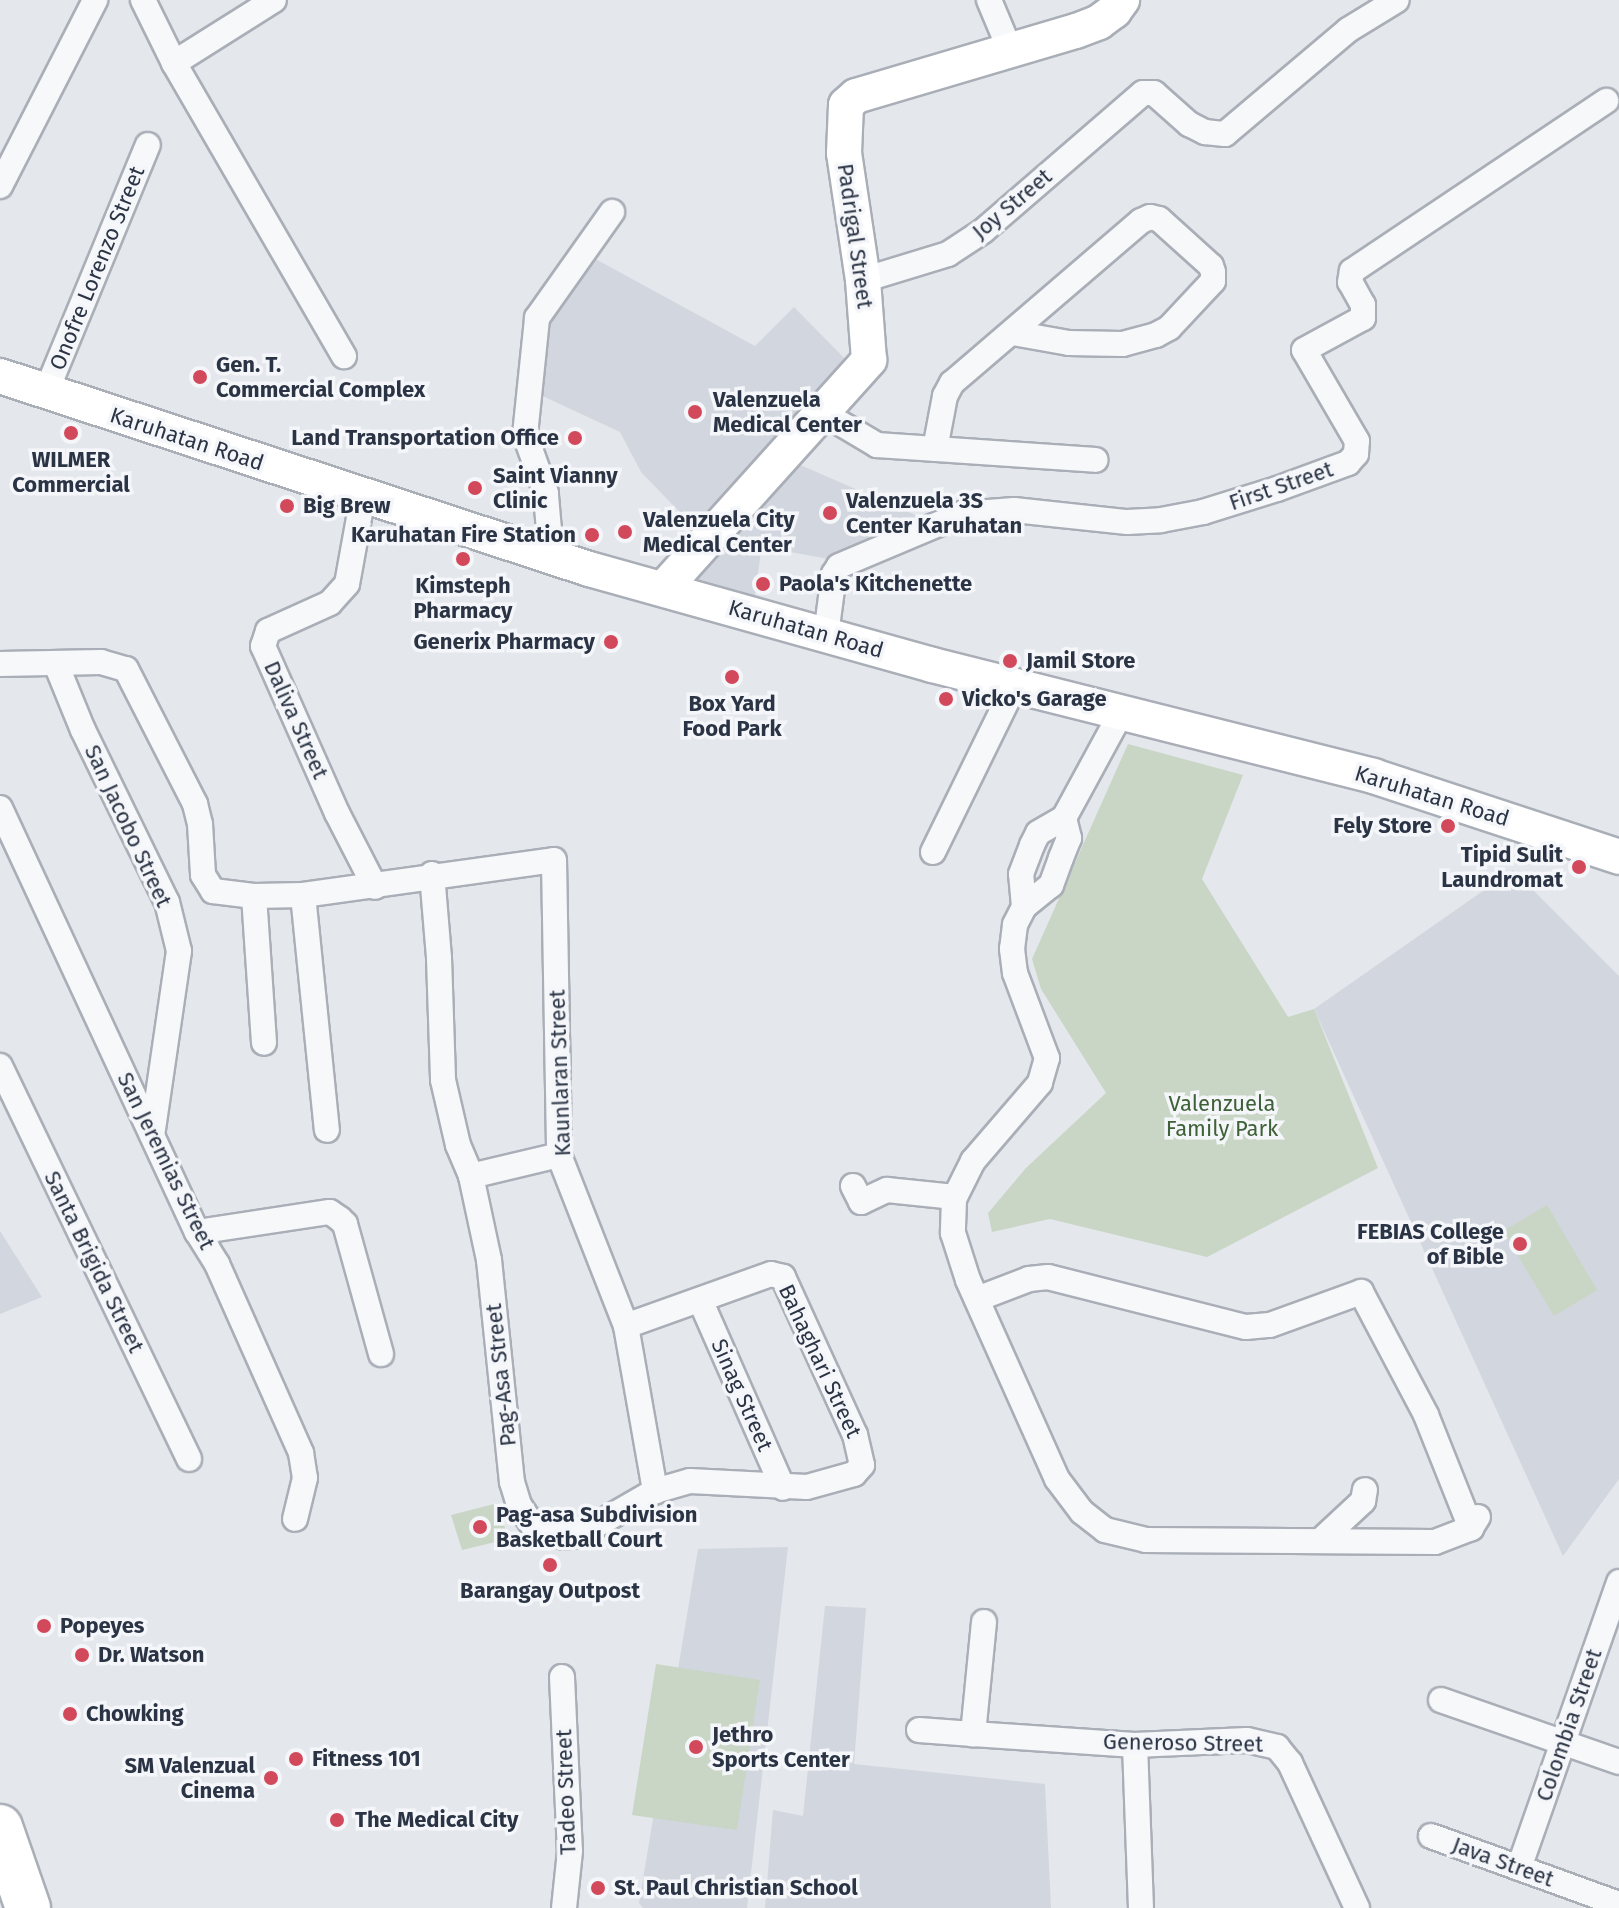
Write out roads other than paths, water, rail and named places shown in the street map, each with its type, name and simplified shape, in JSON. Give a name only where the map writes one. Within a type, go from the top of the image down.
[{"type":"highway","points":[[0,1827],[28,1908]]},
{"type":"main road","name":"Padrigal Street","points":[[664,588],[869,360],[863,280],[844,153],[846,105],[856,96],[1099,22],[1114,11],[1122,0]]},
{"type":"main road","name":"Karuhatan Road","points":[[0,376],[543,554],[1014,687],[1373,776],[1619,857]]},
{"type":"street","points":[[0,186],[95,0]]},
{"type":"street","points":[[143,0],[174,63],[344,356]]},
{"type":"street","points":[[174,63],[274,0]]},
{"type":"street","points":[[989,0],[1010,50]]},
{"type":"street","name":"Joy Street","points":[[863,280],[948,254],[983,231],[1143,93],[1154,93],[1189,124],[1205,132],[1225,134],[1348,30],[1397,0]]},
{"type":"street","name":"First Street","points":[[826,635],[834,574],[839,566],[962,514],[1014,510],[1127,522],[1161,520],[1203,512],[1348,463],[1356,454],[1357,441],[1304,350],[1363,318],[1363,305],[1350,282],[1352,271],[1606,101]]},
{"type":"street","name":"Onofre Lorenzo Street","points":[[46,392],[148,145]]},
{"type":"street","points":[[543,554],[549,530],[546,493],[525,435],[537,318],[612,212]]},
{"type":"street","points":[[935,449],[945,396],[952,383],[1141,221],[1150,217],[1169,227],[1211,266],[1213,272],[1213,281],[1169,328],[1156,335],[1122,344],[1069,343],[1013,333]]},
{"type":"street","points":[[823,413],[877,445],[1095,460]]},
{"type":"street","name":"Daliva Street","points":[[363,496],[347,584],[330,603],[268,631],[263,646],[337,813],[375,887]]},
{"type":"street","name":"Kaunlaran Street","points":[[56,664],[101,662],[126,669],[195,804],[207,885],[213,891],[254,896],[303,895],[375,887],[432,874],[554,860],[559,1155],[626,1326],[655,1491]]},
{"type":"street","points":[[0,664],[56,664]]},
{"type":"street","name":"San Jacobo Street","points":[[56,664],[83,730],[167,902],[179,951],[152,1135]]},
{"type":"street","points":[[933,852],[1014,687]]},
{"type":"street","points":[[977,1299],[1029,1279],[1048,1277],[1246,1327],[1270,1325],[1361,1292],[1426,1415],[1474,1522],[1435,1542],[1146,1540],[1105,1530],[1082,1512],[1057,1479],[977,1299],[953,1233],[955,1197],[973,1161],[1040,1083],[1047,1058],[1015,973],[1015,925],[1024,907],[1021,874],[1038,833],[1064,818],[1121,713]]},
{"type":"street","name":"San Jeremias Street","points":[[0,808],[197,1232],[217,1264],[301,1453],[305,1478],[295,1519]]},
{"type":"street","name":"Pag-Asa Street","points":[[432,874],[443,1080],[458,1145],[471,1176],[489,1260],[512,1482],[519,1505],[531,1523],[564,1537],[579,1535],[655,1491],[690,1481],[721,1480],[783,1488],[807,1487],[854,1474],[862,1465]]},
{"type":"street","points":[[303,895],[327,1130]]},
{"type":"street","points":[[254,896],[264,1043]]},
{"type":"street","name":"Santa Brigida Street","points":[[0,1066],[189,1459]]},
{"type":"street","points":[[471,1176],[559,1155]]},
{"type":"street","points":[[853,1186],[861,1202],[887,1190],[955,1197]]},
{"type":"street","points":[[197,1232],[330,1212],[345,1224],[381,1354]]},
{"type":"street","name":"Bahaghari Street","points":[[626,1326],[701,1302],[771,1274],[783,1277],[855,1435],[862,1465]]},
{"type":"street","name":"Sinag Street","points":[[701,1302],[783,1488]]},
{"type":"street","points":[[1320,1541],[1363,1501],[1365,1490]]},
{"type":"street","name":"Colombia Street","points":[[1519,1868],[1619,1582]]},
{"type":"street","points":[[973,1734],[984,1622]]},
{"type":"street","name":"Tadeo Street","points":[[562,1677],[570,1851],[564,1908]]},
{"type":"street","points":[[1441,1700],[1619,1762]]},
{"type":"street","name":"Generoso Street","points":[[919,1730],[1135,1745],[1247,1740],[1277,1747],[1290,1763],[1357,1908]]},
{"type":"street","points":[[1135,1745],[1141,1908]]},
{"type":"street","name":"Java Street","points":[[1431,1836],[1619,1904]]},
{"type":"place","name":"Gen. T. Commercial Complex","points":[[200,377]]},
{"type":"place","name":"Valenzuela Medical Center","points":[[695,412]]},
{"type":"place","name":"WILMER Commercial","points":[[71,433]]},
{"type":"place","name":"Land Transportation Office","points":[[575,438]]},
{"type":"place","name":"Saint Vianny Clinic","points":[[475,488]]},
{"type":"place","name":"Big Brew","points":[[287,506]]},
{"type":"place","name":"Valenzuela 3S Center Karuhatan","points":[[830,513]]},
{"type":"place","name":"Valenzuela City Medical Center","points":[[625,532]]},
{"type":"place","name":"Karuhatan Fire Station","points":[[592,535]]},
{"type":"place","name":"Kimsteph Pharmacy","points":[[463,559]]},
{"type":"place","name":"Paola's Kitchenette","points":[[763,584]]},
{"type":"place","name":"Generix Pharmacy","points":[[611,642]]},
{"type":"place","name":"Jamil Store","points":[[1010,661]]},
{"type":"place","name":"Box Yard Food Park","points":[[732,677]]},
{"type":"place","name":"Vicko's Garage","points":[[946,699]]},
{"type":"place","name":"Fely Store","points":[[1448,826]]},
{"type":"place","name":"Tipid Sulit Laundromat","points":[[1579,867]]},
{"type":"place","name":"FEBIAS College of Bible","points":[[1520,1244]]},
{"type":"place","name":"Pag-asa Subdivision Basketball Court","points":[[480,1527]]},
{"type":"place","name":"Barangay Outpost","points":[[550,1565]]},
{"type":"place","name":"Popeyes","points":[[44,1626]]},
{"type":"place","name":"Dr. Watson","points":[[82,1655]]},
{"type":"place","name":"Chowking","points":[[70,1714]]},
{"type":"place","name":"Jethro Sports Center","points":[[696,1747]]},
{"type":"place","name":"Fitness 101","points":[[296,1759]]},
{"type":"place","name":"SM Valenzual Cinema","points":[[271,1778]]},
{"type":"place","name":"The Medical City","points":[[337,1820]]},
{"type":"place","name":"St. Paul Christian School","points":[[598,1888]]},
{"type":"park label","name":"Valenzuela Family Park","points":[[1222,1116]]}]
